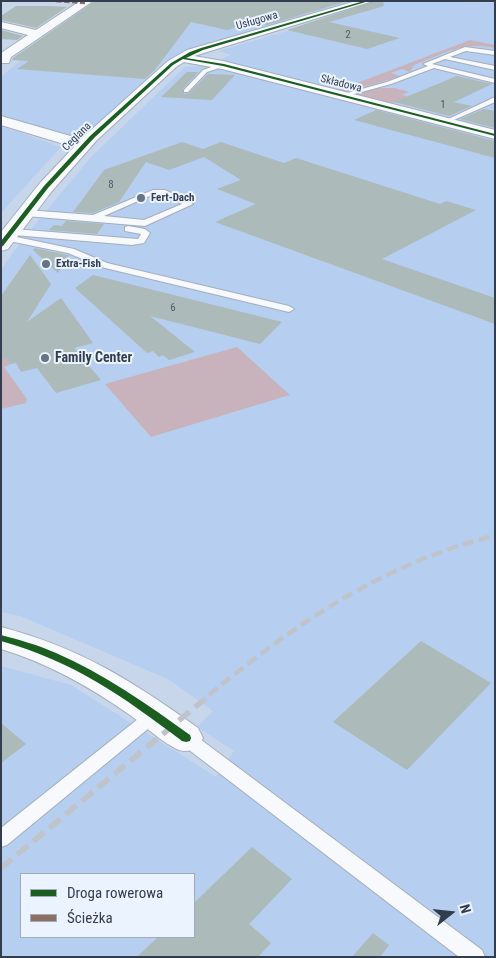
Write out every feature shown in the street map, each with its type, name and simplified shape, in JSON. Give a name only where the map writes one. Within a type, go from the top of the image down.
[{"type":"street","points":[[56,1],[86,2]]},
{"type":"street","name":"Usługowa","points":[[182,58],[202,49],[368,1]]},
{"type":"street","points":[[5,60],[5,56],[86,2]]},
{"type":"street","points":[[1,25],[37,34]]},
{"type":"street","name":"Składowa","points":[[182,58],[223,65],[495,134]]},
{"type":"street","name":"Ceglana","points":[[6,238],[58,172],[84,145],[172,64],[182,58]]},
{"type":"street","points":[[1,120],[84,145]]},
{"type":"street","points":[[1,638],[52,655],[81,668],[186,738]]},
{"type":"lane","points":[[495,53],[465,49],[426,64],[495,81]]},
{"type":"lane","points":[[444,57],[495,68]]},
{"type":"lane","points":[[186,91],[205,71],[223,65]]},
{"type":"lane","points":[[343,96],[389,83],[431,66]]},
{"type":"lane","points":[[445,122],[495,99]]},
{"type":"lane","points":[[26,213],[145,223],[189,204],[162,192],[153,192],[94,218]]},
{"type":"lane","points":[[6,238],[132,242],[140,241],[146,233],[142,230],[59,223]]},
{"type":"lane","points":[[6,238],[71,251],[104,265],[289,309]]},
{"type":"lane","points":[[1,840],[154,715]]},
{"type":"lane","points":[[186,738],[475,957]]},
{"type":"shaded area","points":[[95,1],[351,1],[180,53],[163,63],[97,124],[70,142],[1,114],[1,77],[68,20]]},
{"type":"shaded area","points":[[389,1],[495,3],[495,957],[1,957],[1,666],[71,685],[216,777],[234,751],[197,727],[213,711],[168,679],[20,616],[1,612],[1,270],[23,239],[91,157],[185,67],[204,66],[231,55],[219,51]]},
{"type":"shaded area","points":[[470,40],[495,45],[495,48],[483,46],[463,47],[414,65],[410,72],[402,69],[391,73],[400,76],[395,78],[343,93],[336,91]]},
{"type":"shaded area","points":[[378,88],[395,88],[409,92],[402,95],[421,100],[387,103],[353,95]]},
{"type":"shaded area","points":[[1,126],[61,147],[1,213]]},
{"type":"shaded area","points":[[237,347],[290,395],[151,437],[105,384]]},
{"type":"shaded area","points":[[1,351],[11,364],[4,367],[27,399],[26,403],[1,409]]},
{"type":"building","points":[[95,1],[348,1],[267,25],[256,22],[227,30],[191,22],[154,71],[145,79],[17,69],[29,61],[12,60],[13,58]]},
{"type":"building","points":[[375,1],[383,1],[384,6],[329,22],[400,38],[367,49],[287,30]]},
{"type":"building","points":[[16,6],[67,7],[36,28],[1,20],[1,16]]},
{"type":"building","points":[[1,30],[23,36],[17,40],[1,39]]},
{"type":"building","points":[[187,72],[198,72],[183,89],[184,94],[189,93],[208,74],[235,75],[212,100],[161,97]]},
{"type":"building","points":[[457,76],[492,84],[454,102],[472,106],[449,116],[394,102]]},
{"type":"building","points":[[484,109],[495,111],[495,128],[460,119]]},
{"type":"building","points":[[376,110],[495,141],[495,158],[354,120]]},
{"type":"building","points":[[182,142],[203,149],[221,142],[284,163],[296,158],[440,204],[446,201],[476,210],[382,259],[495,298],[495,324],[215,222],[256,204],[217,189],[241,180],[204,157],[169,170],[146,162],[119,202],[93,213],[73,212],[104,170]]},
{"type":"building","points":[[66,221],[104,224],[97,234],[49,230],[54,225],[62,226]]},
{"type":"building","points":[[35,248],[69,255],[58,273],[33,250]]},
{"type":"building","points":[[30,255],[51,284],[27,322],[61,298],[93,343],[74,348],[101,380],[56,393],[37,368],[21,372],[16,363],[11,364],[5,357],[1,363],[1,296]]},
{"type":"building","points":[[93,275],[282,322],[260,344],[150,316],[195,352],[169,360],[163,355],[159,357],[153,351],[147,353],[75,288]]},
{"type":"building","points":[[421,641],[491,683],[407,770],[333,722]]},
{"type":"building","points":[[1,723],[26,744],[1,763]]},
{"type":"building","points":[[252,847],[292,879],[249,924],[271,943],[258,957],[137,957],[157,938],[195,938],[195,902]]},
{"type":"building","points":[[373,933],[389,945],[380,957],[352,957]]},
{"type":"railway","points":[[209,695],[290,632],[378,579],[447,550],[495,535]]},
{"type":"railway","points":[[1,868],[211,694]]},
{"type":"marked path","points":[[56,1],[85,3]]},
{"type":"cycle path","points":[[1,245],[46,187],[92,137],[172,64],[202,49],[368,1]]},
{"type":"cycle path","points":[[182,58],[223,65],[495,135]]},
{"type":"cycle path","points":[[1,638],[52,654],[99,678],[186,738]]},
{"type":"place","name":"Fert-Dach","points":[[141,198]]},
{"type":"place","name":"Extra-Fish","points":[[46,264]]},
{"type":"place","name":"Family Center","points":[[45,358]]}]
